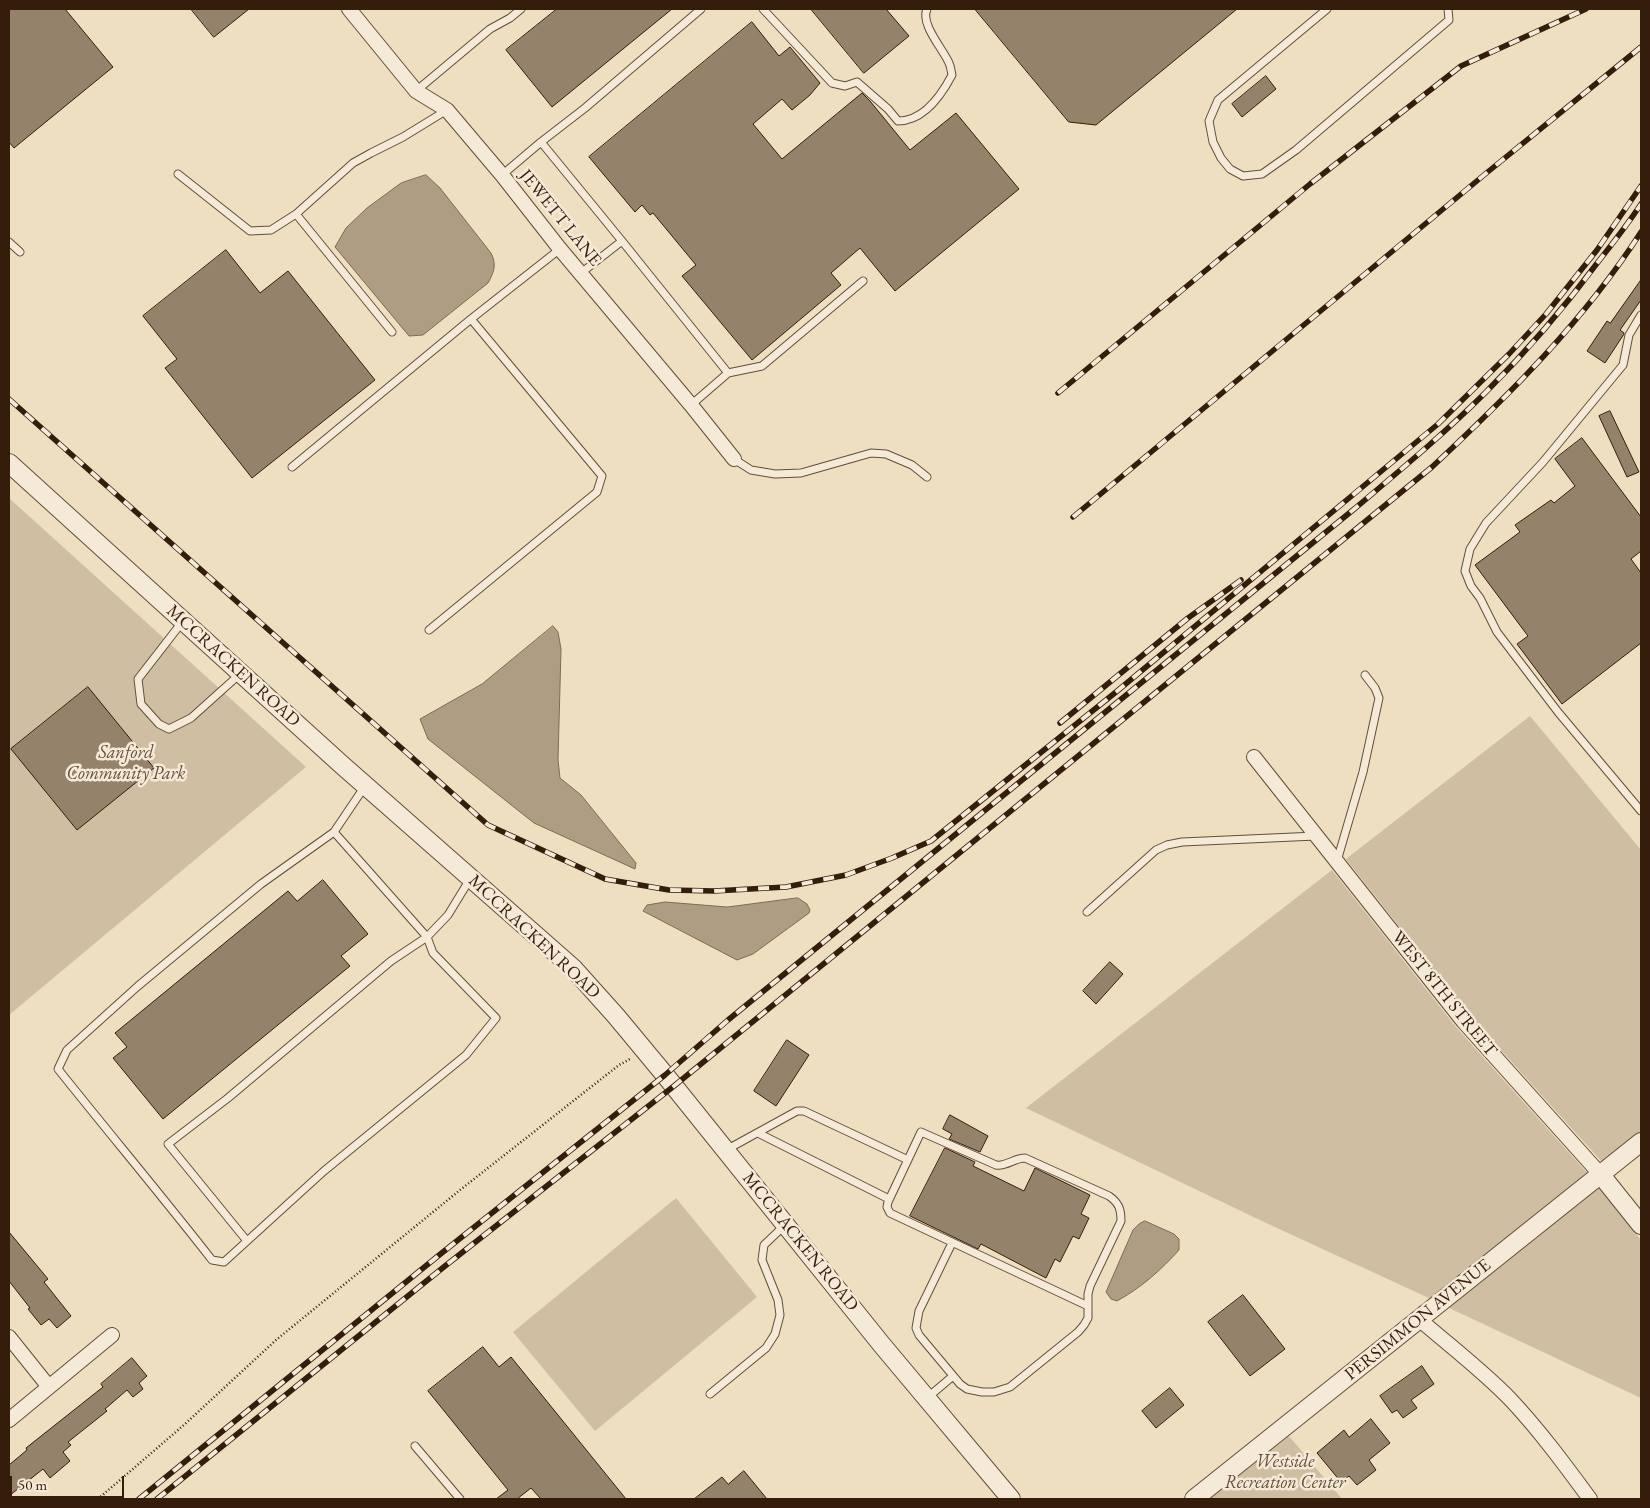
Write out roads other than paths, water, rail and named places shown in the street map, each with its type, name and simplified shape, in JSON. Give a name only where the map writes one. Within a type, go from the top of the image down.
[{"type":"street","name":"JEWETT LANE","points":[[349,9],[416,91],[447,110],[734,459]]},
{"type":"street","name":"MCCRACKEN ROAD","points":[[9,463],[366,785],[573,968],[645,1051],[1011,1499]]},
{"type":"street","name":"WEST 8TH STREET","points":[[1254,757],[1463,1021],[1601,1175],[1641,1225]]},
{"type":"street","name":"PERSIMMON AVENUE","points":[[1194,1499],[1641,1142]]},
{"type":"street","points":[[1418,1319],[1479,1370],[1510,1399],[1537,1429],[1590,1499]]},
{"type":"street","points":[[9,1420],[112,1335]]},
{"type":"street","points":[[9,1337],[49,1387]]},
{"type":"lane","points":[[416,91],[490,29],[510,18],[521,9]]},
{"type":"lane","points":[[502,175],[702,9]]},
{"type":"lane","points":[[763,9],[832,83],[845,86],[857,82],[888,109],[898,121],[906,121],[918,116],[932,104],[952,75],[950,64],[926,21],[925,12],[927,9]]},
{"type":"lane","points":[[1327,9],[1218,100],[1209,121],[1213,142],[1230,169],[1243,176],[1262,174],[1296,150],[1449,20],[1448,9]]},
{"type":"lane","points":[[178,174],[250,231],[271,230],[296,214],[353,163],[403,137],[447,110]]},
{"type":"lane","points":[[541,142],[728,373]]},
{"type":"lane","points":[[296,214],[392,332]]},
{"type":"lane","points":[[581,273],[622,241]]},
{"type":"lane","points":[[9,242],[20,252]]},
{"type":"lane","points":[[292,467],[560,249]]},
{"type":"lane","points":[[691,405],[728,373],[762,366],[863,281]]},
{"type":"lane","points":[[1641,314],[1629,335],[1623,365],[1543,462],[1486,524],[1470,549],[1465,571],[1496,632],[1558,712],[1641,811]]},
{"type":"lane","points":[[429,630],[597,492],[602,476],[472,319]]},
{"type":"lane","points":[[734,459],[751,470],[775,474],[801,473],[871,453],[886,454],[912,465],[927,477]]},
{"type":"lane","points":[[183,621],[138,679],[141,704],[159,724],[169,729],[191,718],[241,673]]},
{"type":"lane","points":[[1337,862],[1363,772],[1379,698],[1366,675]]},
{"type":"lane","points":[[334,832],[427,937],[433,953],[496,1018],[466,1055],[324,1171],[224,1262],[212,1260],[58,1069],[67,1050],[138,986],[261,884],[334,832],[366,785]]},
{"type":"lane","points":[[1087,912],[1156,850],[1167,845],[1182,842],[1317,836]]},
{"type":"lane","points":[[247,1241],[168,1144],[235,1092],[391,961],[427,937],[448,915],[471,878]]},
{"type":"lane","points":[[726,1151],[798,1111],[804,1111],[908,1160]]},
{"type":"lane","points":[[952,1243],[918,1311],[916,1328],[919,1335],[966,1389],[994,1392],[1010,1387],[1078,1332],[1088,1318],[1090,1286],[1121,1220],[1121,1212],[1119,1205],[1109,1196],[1025,1158],[1020,1158],[1000,1166],[996,1165],[921,1132],[890,1199],[887,1208],[890,1213],[1088,1306]]},
{"type":"lane","points":[[758,1133],[890,1199]]},
{"type":"lane","points":[[710,1394],[766,1348],[776,1334],[780,1315],[778,1300],[762,1260],[764,1245],[786,1225]]},
{"type":"lane","points":[[927,1398],[954,1376]]},
{"type":"lane","points":[[415,1446],[460,1499]]},
{"type":"railway","points":[[1058,393],[1310,184],[1461,66],[1586,9]]},
{"type":"railway","points":[[1073,517],[1641,47]]},
{"type":"railway","points":[[9,399],[488,825],[605,879],[669,890],[714,891],[786,887],[846,875],[931,841],[1116,692],[1438,424],[1509,354],[1546,314],[1597,250],[1641,186]]},
{"type":"railway","points":[[139,1499],[438,1256],[665,1075],[728,1020],[1404,467],[1470,408],[1545,329],[1641,204]]},
{"type":"railway","points":[[157,1499],[445,1266],[674,1086],[1432,467],[1544,356],[1595,296],[1641,232]]},
{"type":"railway","points":[[1060,723],[1188,618],[1241,580]]},
{"type":"park label","name":"Sanford Community Park","points":[[126,763]]},
{"type":"park label","name":"Westside Recreation Center","points":[[1285,1472]]}]
